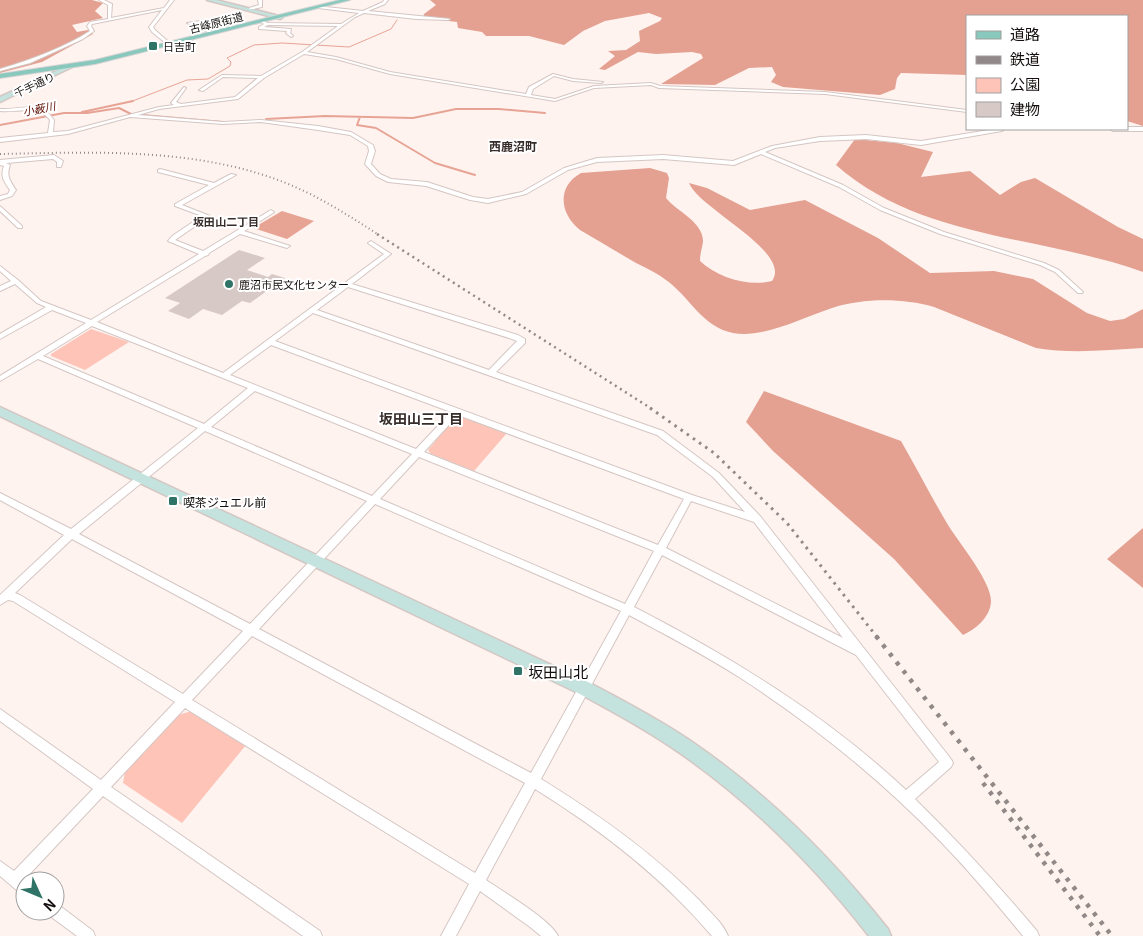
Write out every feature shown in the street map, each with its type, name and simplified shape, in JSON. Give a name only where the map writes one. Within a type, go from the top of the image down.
[{"type":"main road","name":"古峰原街道","points":[[0,76],[69,67],[264,23],[280,16],[347,0]]},
{"type":"street","points":[[101,0],[110,4],[109,18]]},
{"type":"street","points":[[169,44],[153,31],[151,27],[163,9],[172,0]]},
{"type":"street","points":[[210,0],[280,16]]},
{"type":"street","points":[[250,10],[261,6],[258,0]]},
{"type":"street","points":[[0,140],[50,135],[92,127],[179,104],[236,98],[262,77],[303,53],[362,12],[384,3],[386,0]]},
{"type":"street","points":[[318,7],[448,19]]},
{"type":"street","points":[[0,70],[28,62],[90,34],[92,31],[89,26],[91,23],[163,9]]},
{"type":"street","points":[[213,20],[190,23],[213,33]]},
{"type":"street","points":[[291,36],[288,33],[290,30],[260,28],[264,23],[341,26]]},
{"type":"street","points":[[303,53],[336,58],[390,73],[555,100],[594,86],[651,84],[659,86],[825,93],[966,111]]},
{"type":"street","name":"千手通り","points":[[0,100],[69,67]]},
{"type":"street","points":[[232,76],[240,69]]},
{"type":"street","points":[[528,96],[531,88],[553,75],[592,82],[633,81],[644,78]]},
{"type":"street","points":[[201,90],[222,76],[262,77]]},
{"type":"street","points":[[179,104],[173,103],[174,99],[184,88]]},
{"type":"street","points":[[0,110],[34,108],[45,111],[52,120],[50,135]]},
{"type":"street","points":[[132,116],[224,123],[261,121],[352,134],[370,145],[372,151],[368,164],[383,177],[397,182],[427,184],[482,200],[524,193],[566,169],[597,160],[662,157],[734,163],[760,152],[795,142],[866,137],[921,143],[996,130]]},
{"type":"street","points":[[1128,129],[1143,129]]},
{"type":"street","points":[[760,152],[841,186],[882,209],[951,236],[1042,264],[1057,271],[1080,292]]},
{"type":"street","points":[[0,162],[54,157],[60,161],[59,166]]},
{"type":"street","points":[[0,162],[7,165],[4,173],[6,180],[13,190],[10,195],[0,198]]},
{"type":"street","points":[[160,171],[214,185]]},
{"type":"street","points":[[206,254],[174,244],[171,239],[207,216],[177,205],[234,175]]},
{"type":"street","points":[[0,208],[20,228]]},
{"type":"street","points":[[0,379],[206,254],[271,212]]},
{"type":"street","points":[[241,232],[286,246]]},
{"type":"street","points":[[225,375],[388,254],[371,243]]},
{"type":"street","points":[[0,268],[39,302],[659,549],[858,651]]},
{"type":"street","points":[[0,289],[16,281]]},
{"type":"street","points":[[346,284],[515,337],[522,341],[492,372]]},
{"type":"street","points":[[0,336],[51,307]]},
{"type":"street","points":[[311,310],[492,372],[660,433],[716,475],[757,519],[947,763],[906,798]]},
{"type":"street","points":[[270,342],[689,496],[757,519]]},
{"type":"street","points":[[38,356],[204,426],[666,628],[764,686],[827,732],[906,798],[973,867],[1032,936]]},
{"type":"street","points":[[3,598],[70,534],[254,388]]},
{"type":"street","points":[[31,871],[102,788],[457,410]]},
{"type":"street","points":[[0,411],[142,476],[584,688],[653,727],[688,749],[771,816],[824,867],[881,936]]},
{"type":"street","points":[[0,496],[532,780],[584,811],[667,876],[721,936]]},
{"type":"street","points":[[448,936],[689,496]]},
{"type":"street","points":[[3,598],[16,598],[478,882],[535,922],[551,936]]},
{"type":"street","points":[[0,714],[102,788],[315,936]]},
{"type":"street","points":[[0,868],[15,880]]},
{"type":"street","points":[[65,920],[82,934]]},
{"type":"green space","points":[[91,329],[129,342],[85,370],[51,356],[51,354]]},
{"type":"green space","points":[[461,416],[507,433],[474,471],[431,454],[428,450],[454,419]]},
{"type":"green space","points":[[192,711],[246,745],[182,823],[123,783],[125,772],[178,715]]},
{"type":"shaded area","points":[[0,0],[92,0],[103,3],[95,11],[103,18],[72,25],[77,32],[88,30],[93,34],[42,62],[0,73]]},
{"type":"shaded area","points":[[430,0],[1143,0],[1143,126],[1128,121],[1128,15],[966,15],[966,75],[901,73],[897,78],[895,89],[880,95],[783,87],[771,82],[776,75],[772,67],[749,68],[715,85],[661,84],[703,58],[701,54],[692,52],[656,54],[638,52],[605,70],[599,69],[615,56],[608,51],[626,50],[640,41],[639,31],[660,21],[662,18],[649,13],[605,21],[583,31],[564,45],[529,36],[486,36],[482,32],[458,28],[457,22],[423,18],[424,14],[436,5]]},
{"type":"shaded area","points":[[855,139],[897,143],[933,152],[921,177],[970,171],[1000,195],[1021,182],[1035,178],[1118,227],[1143,239],[1143,272],[1064,250],[983,233],[905,208],[869,190],[836,165]]},
{"type":"shaded area","points":[[650,168],[667,173],[669,178],[666,198],[689,217],[699,229],[703,242],[700,261],[707,267],[734,280],[754,283],[772,281],[775,269],[769,257],[757,244],[709,205],[696,193],[689,183],[707,188],[750,210],[805,200],[878,238],[930,273],[994,271],[1033,279],[1087,313],[1110,321],[1124,319],[1143,309],[1143,348],[1076,351],[1036,348],[934,307],[909,302],[883,300],[857,302],[832,308],[783,326],[757,333],[733,333],[722,330],[705,318],[666,280],[580,230],[568,216],[565,209],[564,193],[567,186],[581,173]]},
{"type":"shaded area","points":[[282,211],[314,221],[287,239],[253,228]]},
{"type":"shaded area","points":[[764,391],[901,441],[948,525],[986,584],[990,594],[990,607],[988,613],[977,626],[963,635],[894,559],[773,451],[746,422]]},
{"type":"shaded area","points":[[1143,528],[1143,588],[1107,559]]},
{"type":"building","name":"鹿沼市民文化センター","points":[[239,250],[265,258],[247,270],[268,277],[272,274],[285,278],[250,303],[242,301],[222,315],[203,309],[189,319],[168,311],[180,303],[165,298]]},
{"type":"waterway","points":[[132,101],[187,80],[208,79],[230,66],[231,62],[227,58],[254,45],[282,43],[349,47],[391,29],[397,20]]},
{"type":"waterway","points":[[82,112],[132,101]]},
{"type":"waterway","name":"小薮川","points":[[0,125],[64,113],[87,113],[119,108],[131,114]]},
{"type":"waterway","points":[[266,119],[325,116],[413,118],[456,109],[499,109],[545,113]]},
{"type":"waterway","points":[[142,115],[223,122]]},
{"type":"waterway","points":[[360,117],[357,125],[376,128],[435,163],[475,175]]},
{"type":"railway","points":[[0,154],[111,153],[186,158],[222,164],[258,173],[293,186],[326,202],[379,235]]},
{"type":"railway","points":[[377,234],[652,409]]},
{"type":"railway","points":[[650,408],[714,453],[787,523],[877,637]]},
{"type":"railway","points":[[876,636],[1112,936]]},
{"type":"railway","points":[[983,783],[1100,936]]},
{"type":"place","name":"日吉町","points":[[153,46]]},
{"type":"place","name":"鹿沼市民文化センター","points":[[229,284]]},
{"type":"place","name":"喫茶ジュエル前","points":[[173,501]]},
{"type":"place","name":"坂田山北","points":[[518,671]]},
{"type":"district","name":"西鹿沼町","points":[[513,145]]},
{"type":"district","name":"坂田山二丁目","points":[[226,221]]},
{"type":"district","name":"坂田山三丁目","points":[[421,418]]}]
